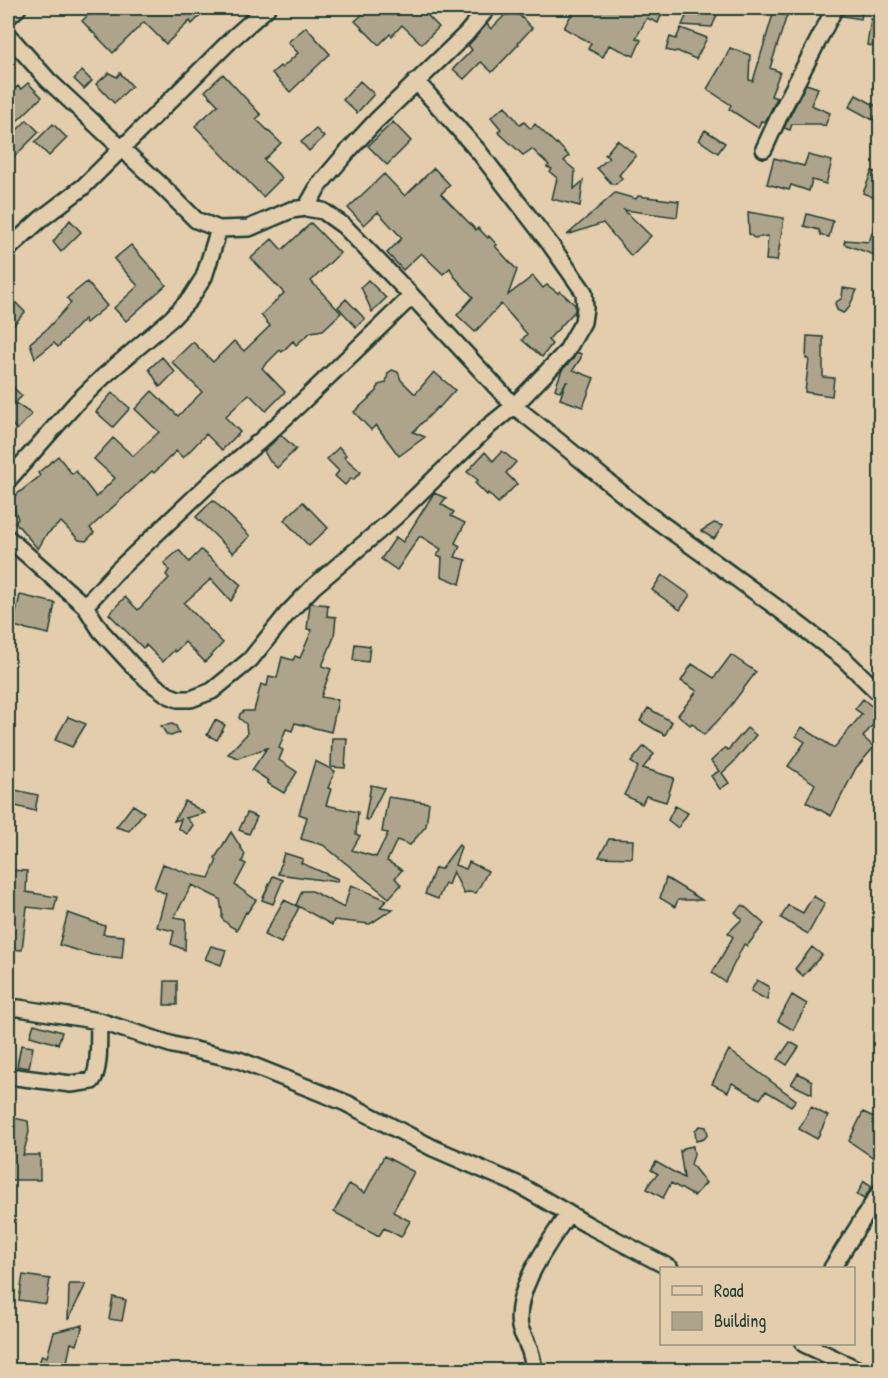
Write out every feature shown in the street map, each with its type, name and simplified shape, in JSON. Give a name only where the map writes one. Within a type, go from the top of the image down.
[{"type":"street","points":[[8,17],[18,8]]},
{"type":"street","points":[[8,249],[41,219],[83,187],[226,45],[267,8]]},
{"type":"street","points":[[306,208],[319,185],[349,150],[489,8]]},
{"type":"street","points":[[764,149],[835,8]]},
{"type":"street","points":[[8,35],[48,80],[165,188],[196,220],[219,229],[249,228],[291,210],[306,208],[322,211],[344,226],[514,406],[640,509],[844,659],[880,694]]},
{"type":"street","points":[[8,538],[85,606],[101,631],[150,682],[168,695],[178,699],[191,699],[212,691],[250,660],[287,614],[313,587],[394,518],[489,426],[514,406],[566,352],[583,322],[584,292],[479,152],[416,81]]},
{"type":"street","points":[[8,480],[77,402],[172,318],[190,299],[204,277],[219,229]]},
{"type":"street","points":[[85,606],[117,571],[188,503],[277,426],[412,296]]},
{"type":"street","points":[[8,1008],[99,1021],[173,1045],[239,1060],[346,1103],[433,1148],[519,1185],[666,1267]]},
{"type":"street","points":[[8,1076],[71,1084],[92,1081],[96,1075],[99,1021]]},
{"type":"street","points":[[833,1267],[880,1192]]},
{"type":"street","points":[[534,1371],[529,1347],[520,1328],[519,1311],[526,1283],[568,1214]]},
{"type":"street","points":[[806,1345],[859,1371]]},
{"type":"building","points":[[95,8],[208,8],[192,24],[190,21],[166,44],[144,22],[113,53],[82,21]]},
{"type":"building","points":[[370,8],[376,8],[381,13],[386,8],[420,8],[439,27],[422,44],[402,25],[379,45],[355,21]]},
{"type":"building","points":[[512,8],[532,28],[492,72],[481,62],[464,79],[453,69],[472,50],[468,45],[487,24],[491,29]]},
{"type":"building","points":[[575,8],[664,8],[658,23],[647,18],[636,38],[641,40],[634,56],[609,45],[603,57],[588,49],[591,43],[564,28]]},
{"type":"building","points":[[690,8],[706,8],[717,15],[712,27],[682,25]]},
{"type":"building","points":[[845,8],[863,8],[861,19],[842,16]]},
{"type":"building","points":[[774,11],[787,15],[770,68],[780,72],[771,96],[777,98],[765,122],[761,121],[758,128],[729,109],[731,105],[707,89],[730,48],[750,55],[749,80],[753,81]]},
{"type":"building","points":[[871,19],[880,21],[880,47],[867,45]]},
{"type":"building","points":[[306,27],[330,54],[290,92],[272,73],[280,66],[282,68],[298,53],[288,42]]},
{"type":"building","points":[[681,28],[707,38],[696,59],[677,51],[666,50],[670,37],[676,39]]},
{"type":"building","points":[[82,71],[92,81],[84,89],[74,79]]},
{"type":"building","points":[[109,73],[117,77],[120,73],[132,86],[114,103],[96,84]]},
{"type":"building","points":[[223,74],[261,115],[256,119],[281,143],[264,160],[282,178],[263,197],[195,126],[218,105],[205,91]]},
{"type":"building","points":[[360,81],[374,94],[357,113],[343,100]]},
{"type":"building","points":[[28,83],[42,97],[16,122],[8,113],[8,96],[18,86],[21,89]]},
{"type":"building","points":[[806,84],[818,88],[811,105],[830,113],[825,126],[792,124],[790,130],[784,128]]},
{"type":"building","points":[[856,95],[880,108],[873,120],[849,107]]},
{"type":"building","points":[[505,106],[520,125],[524,122],[531,129],[535,124],[569,156],[564,161],[575,170],[574,189],[583,181],[580,206],[552,199],[557,178],[550,172],[552,169],[547,167],[549,165],[532,149],[523,155],[498,132],[501,129],[491,117]]},
{"type":"building","points":[[27,120],[39,132],[8,163],[8,139]]},
{"type":"building","points":[[393,122],[411,141],[387,165],[368,146]]},
{"type":"building","points":[[53,124],[67,138],[49,156],[35,142]]},
{"type":"building","points":[[316,129],[324,137],[309,151],[301,142]]},
{"type":"building","points":[[705,130],[725,143],[718,153],[699,140]]},
{"type":"building","points":[[617,140],[636,155],[619,175],[622,178],[616,184],[612,184],[597,168],[609,158],[605,155]]},
{"type":"building","points":[[808,155],[832,161],[826,184],[812,180],[809,191],[791,185],[789,190],[767,184],[774,158],[804,166]]},
{"type":"building","points":[[434,168],[450,185],[441,194],[476,230],[478,228],[488,238],[489,236],[517,270],[508,295],[533,276],[543,288],[547,285],[558,293],[560,291],[575,305],[575,311],[548,340],[552,344],[542,357],[522,340],[527,334],[501,304],[475,332],[457,315],[473,297],[454,276],[450,268],[443,274],[421,253],[403,270],[387,253],[402,238],[378,212],[364,225],[348,208],[384,174],[405,196]]},
{"type":"building","points":[[872,171],[880,174],[880,200],[863,193]]},
{"type":"building","points":[[615,193],[636,199],[638,196],[679,201],[677,217],[624,210],[651,236],[631,256],[603,223],[567,235]]},
{"type":"building","points":[[748,212],[784,218],[777,261],[766,260],[768,236],[754,238],[749,234]]},
{"type":"building","points":[[807,214],[833,221],[829,237],[821,235],[819,230],[804,226]]},
{"type":"building","points":[[878,215],[880,215],[880,257],[844,244],[845,240],[869,242]]},
{"type":"building","points":[[70,220],[81,232],[61,252],[53,242]]},
{"type":"building","points":[[311,223],[340,253],[311,281],[341,313],[323,330],[311,332],[296,345],[293,341],[282,352],[280,350],[262,368],[285,392],[266,411],[249,394],[225,417],[240,432],[222,450],[206,434],[183,458],[176,451],[90,528],[94,533],[86,541],[79,540],[61,522],[46,535],[38,549],[15,522],[18,519],[11,499],[40,476],[38,473],[58,456],[72,474],[76,471],[96,497],[115,478],[94,459],[113,438],[133,456],[159,432],[135,409],[152,391],[178,416],[202,392],[172,362],[193,342],[213,362],[234,341],[244,351],[270,326],[261,315],[284,293],[251,258],[272,239],[282,250]]},
{"type":"building","points":[[131,245],[166,285],[126,321],[114,308],[138,286],[114,259]]},
{"type":"building","points":[[368,280],[386,298],[372,312],[361,287]]},
{"type":"building","points":[[87,282],[107,306],[86,323],[84,319],[58,347],[54,343],[35,358],[30,343],[47,329],[71,303],[67,298]]},
{"type":"building","points":[[843,288],[857,290],[848,309],[843,313],[837,310],[835,303],[842,298]]},
{"type":"building","points":[[8,295],[25,312],[8,331]]},
{"type":"building","points":[[346,299],[365,319],[356,327],[338,307]]},
{"type":"building","points":[[807,336],[823,337],[823,377],[834,378],[832,396],[805,392],[809,359],[806,359]]},
{"type":"building","points":[[577,352],[581,354],[581,358],[573,370],[594,378],[583,407],[560,399],[567,382],[566,382],[560,392],[555,389],[562,370]]},
{"type":"building","points":[[162,357],[175,372],[160,387],[149,369]]},
{"type":"building","points":[[392,370],[398,372],[401,380],[414,393],[434,372],[455,390],[413,432],[425,437],[399,456],[376,425],[371,430],[354,412],[377,391],[378,385],[386,383],[388,373]]},
{"type":"building","points":[[8,382],[22,396],[15,403],[32,414],[17,430],[8,420]]},
{"type":"building","points":[[112,393],[130,408],[113,427],[96,412]]},
{"type":"building","points":[[281,435],[296,449],[277,468],[264,451]]},
{"type":"building","points":[[339,447],[346,455],[344,457],[361,472],[345,485],[335,476],[339,471],[327,459]]},
{"type":"building","points":[[502,451],[516,462],[506,473],[517,484],[498,503],[475,483],[478,480],[467,472],[485,452],[493,461]]},
{"type":"building","points":[[434,493],[446,498],[441,504],[454,512],[451,516],[465,523],[455,543],[460,546],[455,557],[466,560],[460,584],[441,576],[442,558],[437,556],[441,549],[422,537],[419,537],[397,570],[381,559],[396,537],[403,542]]},
{"type":"building","points":[[213,500],[250,536],[233,553],[196,517]]},
{"type":"building","points":[[303,502],[328,528],[309,546],[284,520]]},
{"type":"building","points":[[714,523],[723,526],[714,539],[701,531]]},
{"type":"building","points":[[179,550],[189,562],[201,550],[241,585],[231,601],[211,579],[184,603],[223,643],[205,662],[185,642],[163,662],[146,645],[143,648],[109,614],[125,597],[138,610],[169,578],[166,575],[169,570],[164,563]]},
{"type":"building","points":[[662,575],[690,595],[680,610],[652,590]]},
{"type":"building","points":[[20,595],[55,603],[49,634],[13,626]]},
{"type":"building","points":[[311,603],[328,605],[327,616],[336,617],[334,637],[322,666],[331,669],[321,697],[338,700],[331,732],[295,723],[292,731],[286,729],[279,748],[283,750],[279,760],[297,772],[284,793],[267,783],[269,781],[252,770],[267,748],[238,758],[228,754],[247,734],[246,724],[239,718],[240,714],[244,711],[254,711],[261,684],[267,686],[269,676],[277,678],[282,657],[293,660],[295,656],[300,658],[312,630],[307,629]]},
{"type":"building","points":[[355,644],[370,646],[368,662],[353,660]]},
{"type":"building","points":[[731,655],[756,672],[726,712],[704,735],[692,723],[690,725],[678,715],[697,691],[681,681],[692,664],[714,678]]},
{"type":"building","points":[[863,699],[880,713],[863,737],[874,747],[856,768],[831,816],[806,802],[815,784],[788,766],[805,742],[796,736],[802,727],[834,748],[862,714],[855,709]]},
{"type":"building","points":[[648,708],[672,722],[665,735],[640,721]]},
{"type":"building","points":[[68,717],[86,724],[72,747],[55,740]]},
{"type":"building","points":[[215,720],[225,725],[217,740],[207,735]]},
{"type":"building","points":[[172,724],[176,726],[179,733],[167,735],[161,726]]},
{"type":"building","points":[[747,728],[756,735],[722,773],[729,783],[720,789],[711,776],[719,771],[711,761],[725,748],[728,750]]},
{"type":"building","points":[[332,738],[347,738],[345,768],[331,767]]},
{"type":"building","points":[[644,746],[654,754],[643,768],[674,778],[666,802],[646,796],[642,804],[624,795],[638,767],[631,762]]},
{"type":"building","points":[[315,761],[335,771],[328,788],[331,789],[326,805],[358,812],[356,834],[360,836],[352,850],[376,857],[388,833],[382,832],[388,797],[429,803],[426,826],[410,845],[397,840],[387,861],[402,870],[395,878],[401,885],[389,898],[323,845],[301,839],[307,817],[299,814]]},
{"type":"building","points":[[371,785],[384,788],[368,820],[365,819]]},
{"type":"building","points":[[15,790],[38,795],[35,811],[8,804]]},
{"type":"building","points":[[185,801],[205,813],[186,818],[193,825],[187,834],[178,828],[181,819],[174,821]]},
{"type":"building","points":[[133,805],[144,812],[129,831],[116,827]]},
{"type":"building","points":[[675,806],[688,813],[678,828],[668,820]]},
{"type":"building","points":[[247,813],[257,817],[249,834],[239,830]]},
{"type":"building","points":[[231,832],[245,854],[242,862],[246,864],[235,885],[256,900],[246,912],[237,930],[222,919],[220,899],[192,885],[174,917],[186,919],[185,950],[171,944],[174,931],[157,927],[166,894],[154,888],[163,864],[209,878],[217,860],[215,858]]},
{"type":"building","points":[[609,839],[633,840],[632,858],[599,857]]},
{"type":"building","points":[[459,845],[461,847],[455,865],[466,869],[469,862],[488,871],[476,893],[464,894],[453,871],[448,885],[445,883],[438,899],[425,894],[435,868],[441,869]]},
{"type":"building","points":[[284,853],[303,859],[301,863],[338,879],[337,882],[278,874]]},
{"type":"building","points":[[9,870],[27,871],[26,892],[57,897],[54,910],[27,907],[22,950],[8,949]]},
{"type":"building","points":[[273,876],[283,880],[273,904],[262,900]]},
{"type":"building","points":[[666,878],[702,900],[678,900],[675,907],[660,898]]},
{"type":"building","points":[[351,885],[387,900],[380,907],[393,909],[370,924],[334,920],[332,925],[296,905],[302,891],[312,891],[344,908]]},
{"type":"building","points":[[813,896],[825,903],[808,934],[781,918],[788,905],[803,913]]},
{"type":"building","points":[[284,900],[299,907],[281,943],[264,935]]},
{"type":"building","points":[[743,905],[764,924],[747,946],[744,944],[725,982],[712,973],[733,937],[728,933],[742,919],[735,912]]},
{"type":"building","points":[[68,913],[105,926],[103,934],[124,936],[122,958],[93,955],[59,945]]},
{"type":"building","points":[[211,946],[226,950],[221,965],[205,959]]},
{"type":"building","points":[[812,947],[822,955],[803,976],[795,969]]},
{"type":"building","points":[[757,980],[769,987],[767,1000],[751,991]]},
{"type":"building","points":[[165,981],[177,981],[177,1005],[164,1005]]},
{"type":"building","points":[[792,995],[807,1004],[793,1030],[778,1021]]},
{"type":"building","points":[[34,1024],[62,1032],[58,1044],[30,1036]]},
{"type":"building","points":[[790,1042],[799,1047],[787,1065],[778,1059]]},
{"type":"building","points":[[21,1045],[33,1047],[29,1068],[17,1066]]},
{"type":"building","points":[[729,1050],[796,1100],[791,1106],[766,1091],[760,1099],[732,1083],[728,1092],[712,1084]]},
{"type":"building","points":[[798,1073],[812,1081],[812,1094],[791,1084]]},
{"type":"building","points":[[811,1107],[828,1116],[817,1139],[799,1129]]},
{"type":"building","points":[[863,1112],[880,1120],[880,1146],[878,1144],[874,1158],[849,1141]]},
{"type":"building","points":[[14,1118],[28,1121],[29,1132],[23,1155],[40,1155],[40,1180],[8,1180],[8,1142]]},
{"type":"building","points":[[700,1126],[706,1127],[708,1134],[704,1139],[696,1141],[695,1130]]},
{"type":"building","points":[[693,1146],[694,1155],[691,1164],[706,1183],[694,1196],[671,1183],[663,1198],[647,1189],[658,1174],[651,1170],[656,1162],[684,1178],[680,1151]]},
{"type":"building","points":[[384,1156],[414,1172],[393,1212],[410,1221],[401,1237],[384,1228],[379,1236],[334,1212],[349,1184],[365,1193]]},
{"type":"building","points":[[864,1181],[872,1186],[864,1199],[857,1195]]},
{"type":"building","points":[[23,1275],[50,1279],[46,1304],[19,1300]]},
{"type":"building","points":[[69,1284],[86,1284],[68,1320]]},
{"type":"building","points":[[113,1297],[126,1300],[122,1321],[109,1319]]},
{"type":"building","points":[[83,1325],[77,1345],[71,1343],[65,1371],[36,1371],[42,1355],[47,1357],[54,1332]]}]
